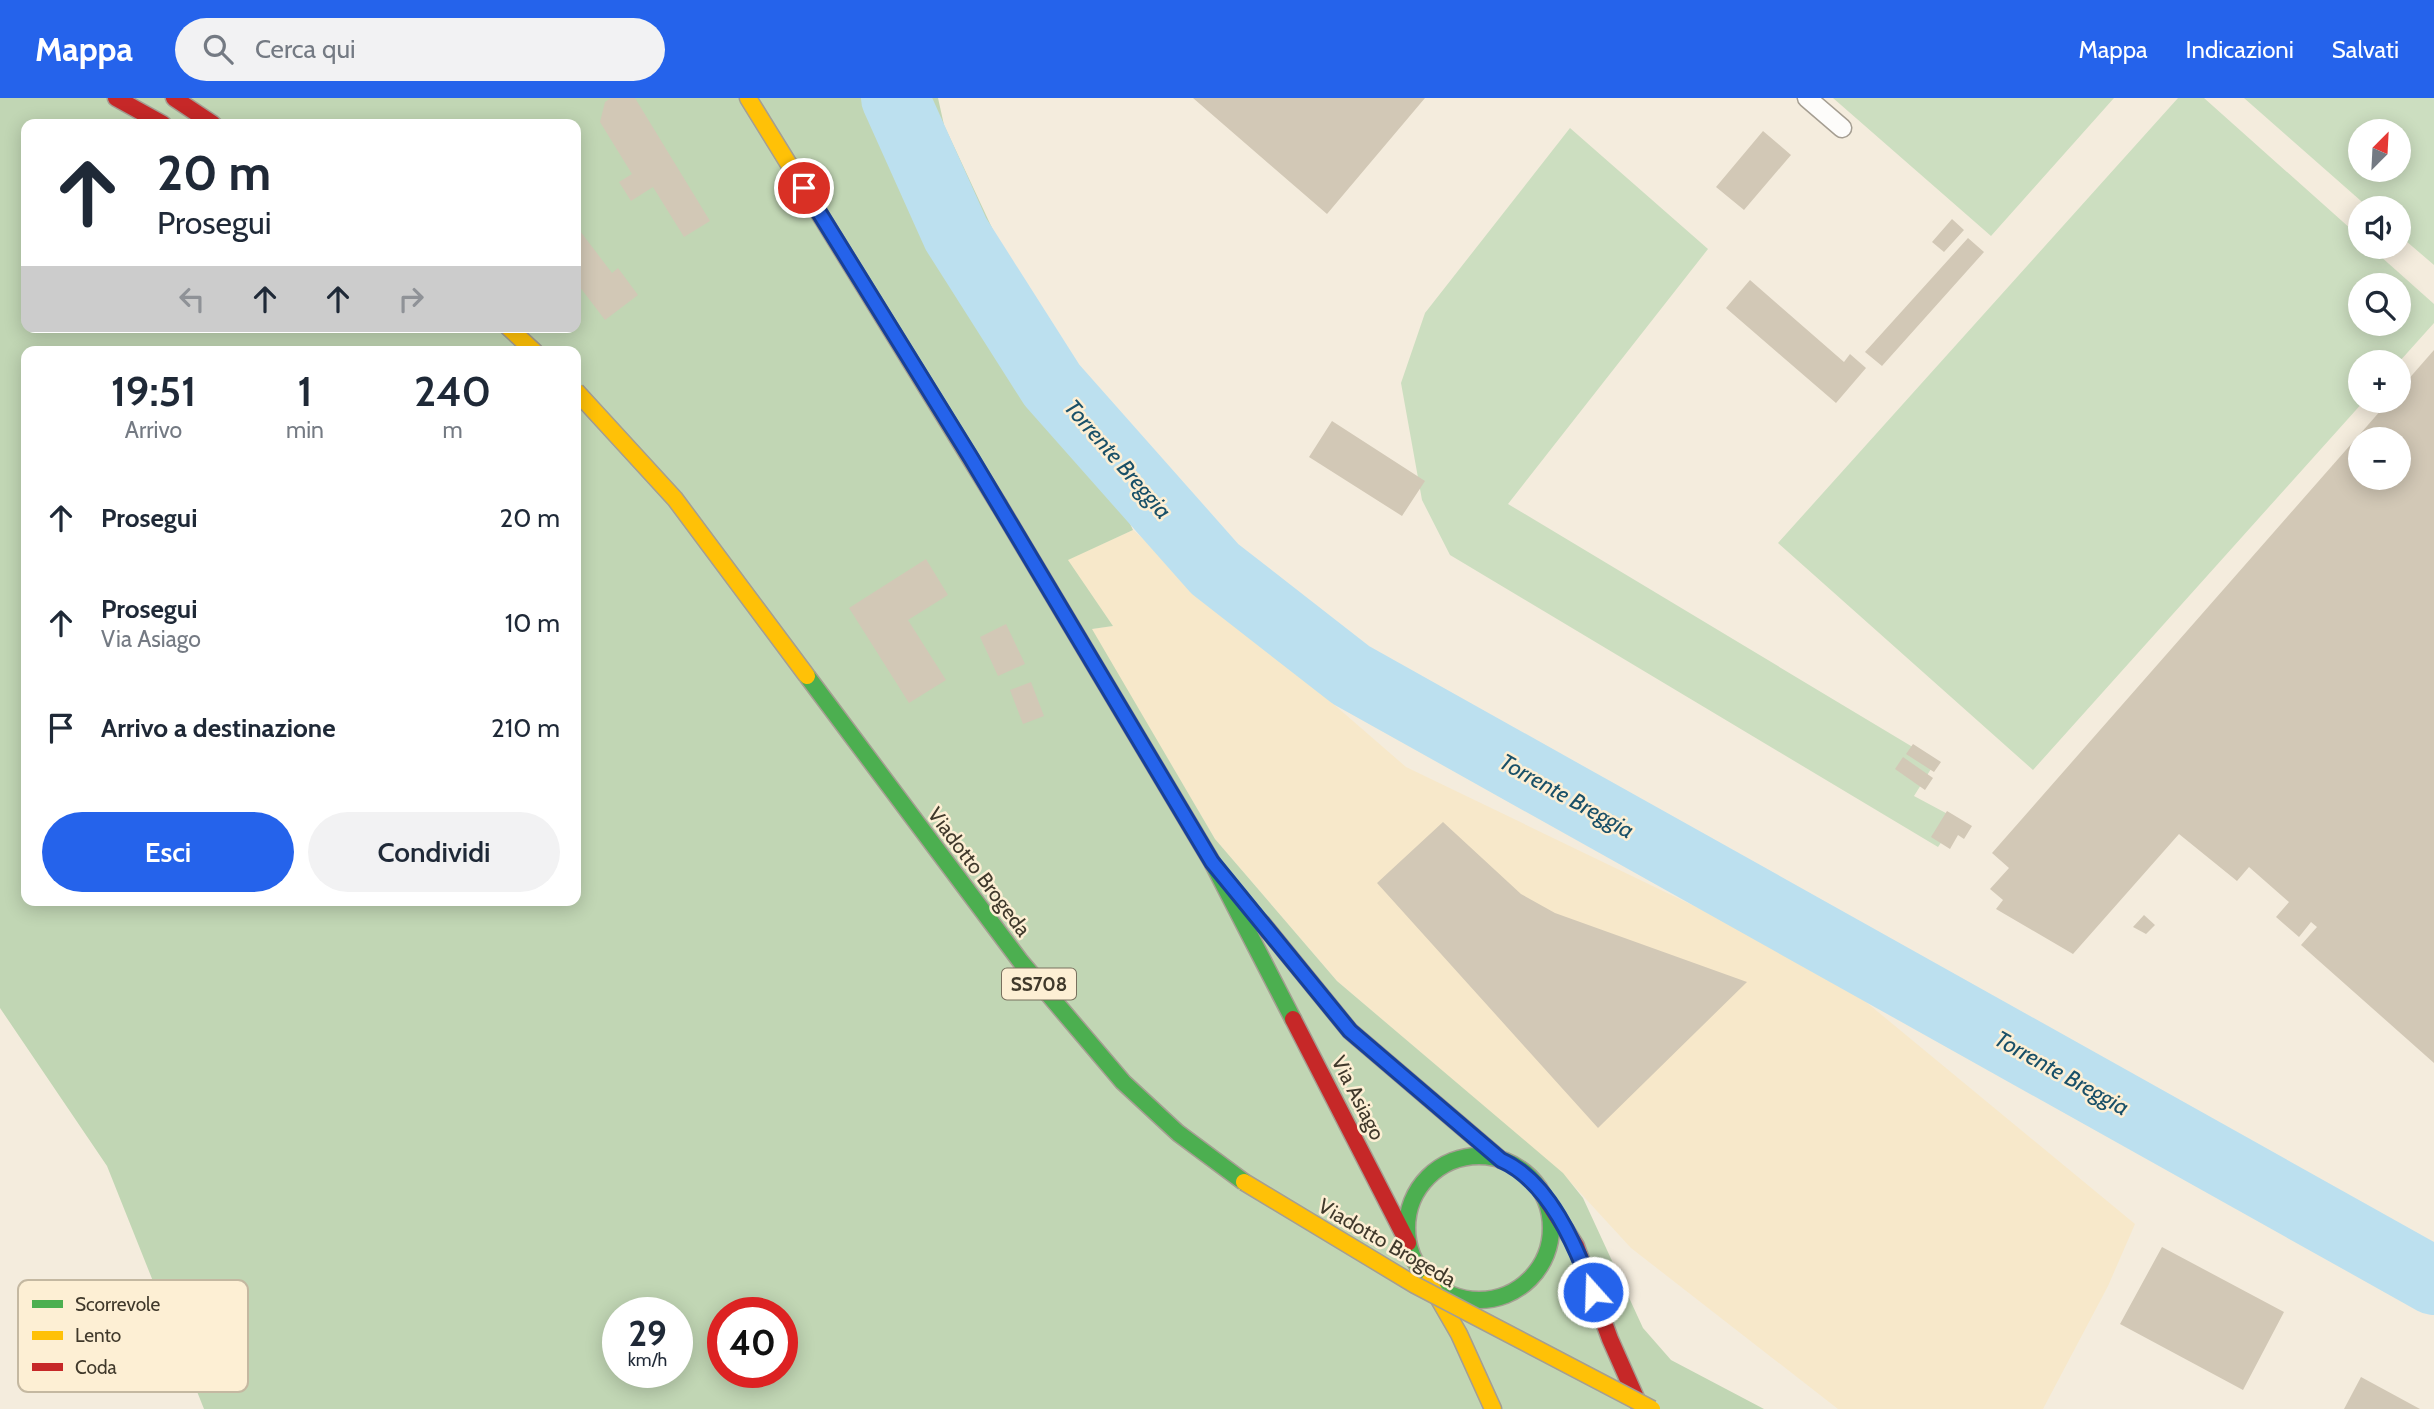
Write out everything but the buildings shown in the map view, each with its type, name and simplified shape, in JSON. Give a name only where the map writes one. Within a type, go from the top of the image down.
[{"type":"street","points":[[117,98],[154,119]]},
{"type":"street","points":[[174,98],[206,119]]},
{"type":"street","name":"Via Asiago","points":[[748,98],[971,458],[1212,862],[1408,1242]]},
{"type":"street","points":[[514,333],[529,346]]},
{"type":"street","name":"Viadotto Brogeda","points":[[581,396],[675,499],[1021,962],[1123,1082],[1178,1133],[1258,1193],[1415,1285],[1652,1409]]},
{"type":"street","name":"Via Asiago","points":[[1212,862],[1350,1031],[1501,1160]]},
{"type":"street","points":[[1493,1409],[1459,1334],[1429,1280],[1417,1266],[1408,1242],[1406,1226],[1414,1196],[1437,1169],[1464,1158],[1481,1156],[1501,1160],[1524,1172],[1544,1196],[1576,1246],[1610,1339],[1641,1409]]},
{"type":"street","points":[[1429,1280],[1462,1298],[1479,1300],[1496,1298],[1527,1282],[1544,1260],[1549,1244],[1550,1220],[1544,1196]]},
{"type":"lane","points":[[1807,98],[1842,128]]},
{"type":"shaded area","points":[[1133,530],[1406,767],[1773,944],[1866,1002],[2135,1224],[2108,1286],[2043,1409],[1838,1409],[1631,1248],[1562,1173],[1337,981],[1215,839],[1091,629],[1113,626],[1067,560]]},
{"type":"green space","points":[[0,98],[938,98],[944,125],[1133,530],[1068,560],[1113,626],[1092,629],[1215,839],[1337,981],[1563,1173],[1583,1198],[1643,1328],[1671,1360],[1764,1409],[204,1409],[197,1392],[248,1392],[248,1280],[153,1280],[107,1166],[0,1008]]},
{"type":"green space","points":[[1833,98],[2114,98],[1991,236]]},
{"type":"green space","points":[[2178,98],[2204,98],[2348,226],[2348,259],[2383,259],[2399,273],[2348,273],[2348,336],[2411,336],[2411,284],[2434,304],[2434,323],[2410,350],[2348,350],[2348,413],[2353,413],[2033,770],[1778,543]]},
{"type":"green space","points":[[2244,98],[2434,98],[2434,265],[2411,245],[2411,196],[2355,196]]},
{"type":"green space","points":[[1570,128],[1708,249],[1508,504],[1936,761],[1914,796],[1957,819],[1938,847],[1450,555],[1422,500],[1401,383],[1425,313]]},
{"type":"waterway","name":"Torrente Breggia","points":[[895,98],[956,234],[1052,385],[1215,569],[1351,675],[2434,1281]]},
{"type":"traffic: fast","points":[[999,505],[1212,862],[1293,1019]]},
{"type":"traffic: fast","points":[[807,676],[1021,962],[1123,1082],[1178,1133],[1244,1182]]},
{"type":"traffic: fast","points":[[1262,923],[1350,1031],[1501,1160]]},
{"type":"traffic: fast","points":[[1479,1156],[1506,1162],[1530,1177],[1545,1201],[1551,1228],[1545,1255],[1530,1279],[1506,1294],[1479,1300],[1452,1294],[1428,1279],[1413,1255],[1407,1228],[1413,1201],[1428,1177],[1452,1162],[1479,1156]]},
{"type":"traffic: slow","points":[[748,98],[999,505]]},
{"type":"traffic: slow","points":[[514,333],[529,346]]},
{"type":"traffic: slow","points":[[581,396],[675,499],[807,676]]},
{"type":"traffic: slow","points":[[1244,1182],[1415,1285],[1652,1409]]},
{"type":"traffic: slow","points":[[1429,1282],[1459,1334],[1493,1409]]},
{"type":"traffic: jam","points":[[116,98],[154,119]]},
{"type":"traffic: jam","points":[[174,98],[206,119]]},
{"type":"traffic: jam","points":[[1293,1019],[1408,1243]]},
{"type":"traffic: jam","points":[[1547,1201],[1576,1246],[1610,1339],[1641,1409]]},
{"type":"route","points":[[804,188],[971,458],[1212,862],[1350,1031],[1501,1160],[1524,1172],[1535,1183],[1576,1246],[1593,1292]]}]
